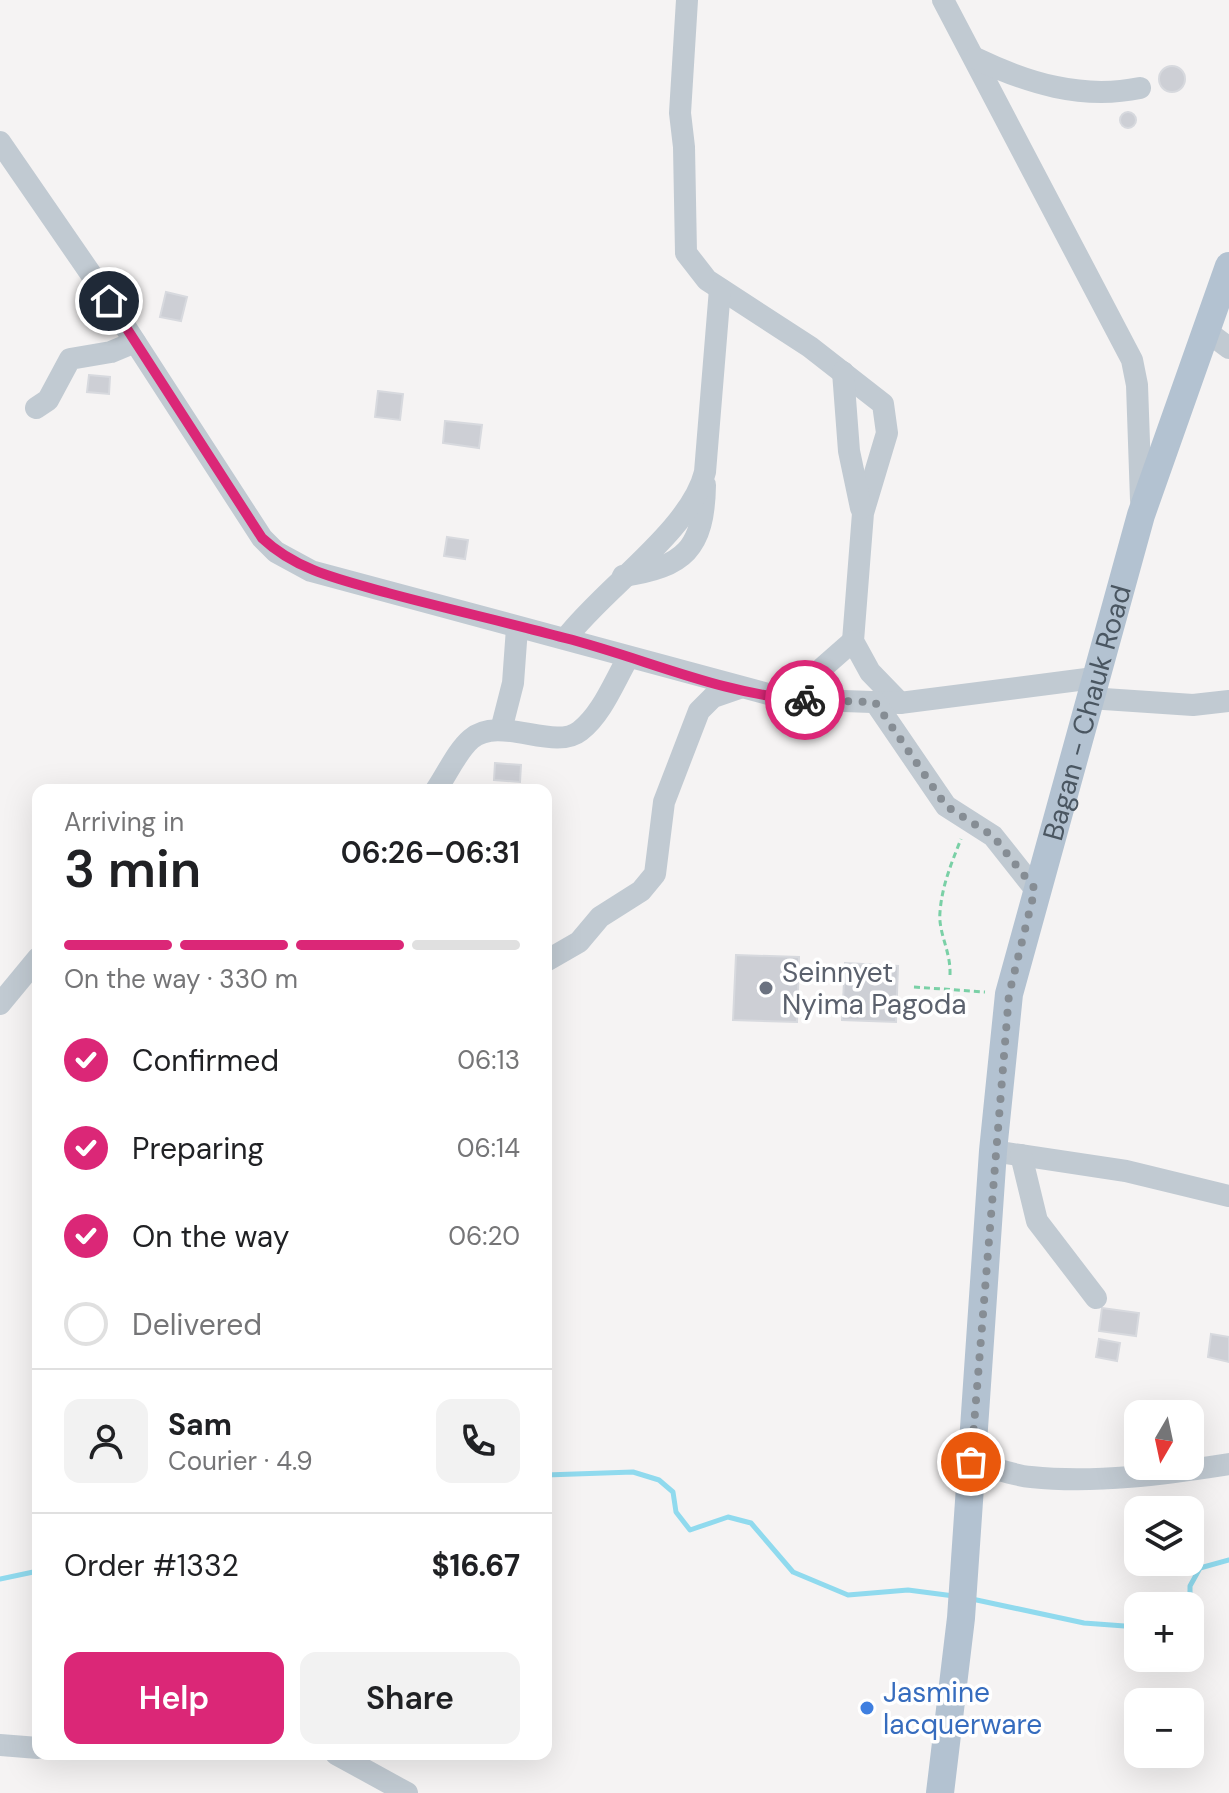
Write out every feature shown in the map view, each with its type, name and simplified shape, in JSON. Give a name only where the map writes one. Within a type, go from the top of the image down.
[{"type":"main road","name":"Bagan - Chauk Road","points":[[940,1793],[961,1618],[993,1151],[1009,994],[1035,889],[1141,515],[1229,266]]},
{"type":"street","points":[[687,0],[680,113],[684,147],[683,238],[690,259],[707,280],[879,397],[886,411],[887,433],[863,513],[853,641],[870,672],[900,703]]},
{"type":"street","points":[[943,0],[1084,275],[1132,360],[1141,451],[1141,515]]},
{"type":"street","points":[[975,58],[1036,84],[1106,93],[1140,88]]},
{"type":"street","points":[[0,142],[262,538],[276,552],[311,571],[787,699],[900,703],[1092,688],[1193,705],[1229,701]]},
{"type":"street","points":[[566,638],[695,500],[706,468],[720,289]]},
{"type":"street","points":[[1205,330],[1229,348]]},
{"type":"street","points":[[36,408],[48,400],[70,359],[111,352],[135,342]]},
{"type":"street","points":[[843,372],[849,451],[863,513]]},
{"type":"street","points":[[501,730],[513,683],[517,628]]},
{"type":"street","points":[[787,699],[841,655],[853,641]]},
{"type":"street","points":[[440,784],[470,739],[481,732],[501,730],[562,737],[579,733],[602,705],[628,658]]},
{"type":"street","points":[[552,958],[579,942],[600,917],[641,891],[655,874],[664,802],[699,711],[713,697],[739,688]]},
{"type":"street","points":[[875,702],[946,806],[993,836],[1035,889]]},
{"type":"street","points":[[0,1004],[32,965]]},
{"type":"street","points":[[993,1151],[1126,1171],[1229,1196]]},
{"type":"street","points":[[1021,1155],[1037,1221],[1096,1298]]},
{"type":"street","points":[[971,1462],[1006,1473],[1066,1480],[1171,1473],[1229,1464]]},
{"type":"street","points":[[0,1745],[32,1748]]},
{"type":"street","points":[[347,1760],[407,1793]]},
{"type":"path","points":[[950,975],[951,953],[945,942],[940,913],[942,889],[968,820]]},
{"type":"path","points":[[914,987],[1009,994]]},
{"type":"building","points":[[1172,66],[1181,70],[1185,79],[1181,88],[1172,92],[1163,88],[1159,79],[1163,70]]},
{"type":"building","points":[[1128,112],[1134,114],[1134,126],[1128,128],[1122,126],[1120,120],[1122,114]]},
{"type":"building","points":[[166,292],[187,297],[181,321],[160,317]]},
{"type":"building","points":[[89,375],[110,377],[109,394],[87,392]]},
{"type":"building","points":[[378,391],[403,394],[400,420],[375,417]]},
{"type":"building","points":[[445,421],[482,425],[479,448],[443,443]]},
{"type":"building","points":[[447,537],[468,540],[465,559],[444,556]]},
{"type":"building","points":[[495,763],[521,765],[520,782],[494,780]]},
{"type":"building","name":"Seinnyet Nyima Pagoda","points":[[736,955],[799,957],[797,1022],[733,1020]]},
{"type":"building","points":[[845,963],[898,966],[896,1022],[842,1020]]},
{"type":"building","points":[[1102,1308],[1139,1313],[1136,1336],[1099,1331]]},
{"type":"building","points":[[1211,1334],[1229,1337],[1229,1362],[1208,1357]]},
{"type":"building","points":[[1099,1339],[1120,1343],[1117,1361],[1096,1357]]},
{"type":"waterway","points":[[552,1475],[633,1472],[659,1480],[673,1492],[676,1512],[690,1530],[728,1517],[751,1523],[793,1572],[848,1595],[908,1590],[954,1596]]},
{"type":"waterway","points":[[1190,1592],[1200,1568],[1229,1560]]},
{"type":"waterway","points":[[0,1579],[32,1572]]},
{"type":"waterway","points":[[972,1599],[1084,1623],[1124,1626]]},
{"type":"way so far","points":[[805,700],[875,702],[946,806],[993,836],[1035,889],[1009,994],[993,1151],[971,1462]]},
{"type":"place","name":"Seinnyet Nyima Pagoda","points":[[766,988]]},
{"type":"place","name":"Jasmine lacquerware","points":[[867,1708]]},
{"type":"route","points":[[109,301],[262,538],[292,562],[311,571],[370,588],[517,628],[566,638],[697,677],[767,695],[805,700]]}]
